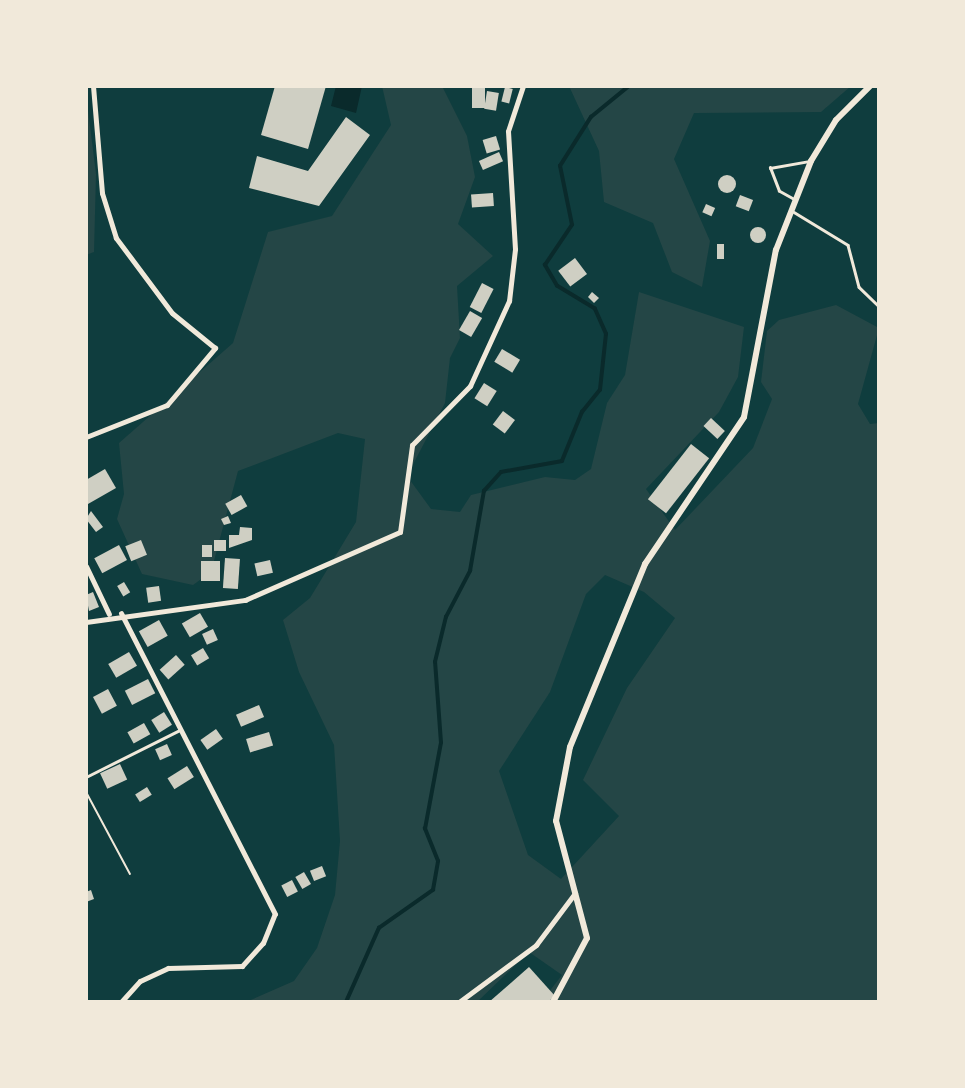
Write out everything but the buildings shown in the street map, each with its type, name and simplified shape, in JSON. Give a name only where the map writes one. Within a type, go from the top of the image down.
[{"type":"street","points":[[86,437],[167,405],[215,348],[172,313],[116,238],[102,192],[93,86]]},
{"type":"street","points":[[86,622],[109,614],[245,600],[400,532],[409,453],[476,377],[509,301],[515,249],[509,131],[523,86]]},
{"type":"street","points":[[553,1002],[587,944],[556,821],[565,762],[645,564],[744,417],[768,282],[791,210],[811,161],[836,120],[870,86]]},
{"type":"street","points":[[86,566],[109,614]]},
{"type":"street","points":[[121,613],[272,899],[274,920],[242,966],[168,968],[140,981],[121,1002]]},
{"type":"street","points":[[459,1002],[536,945],[575,893]]},
{"type":"lane","points":[[795,200],[779,191],[770,168],[811,161]]},
{"type":"lane","points":[[791,210],[848,245],[859,287],[879,306]]},
{"type":"lane","points":[[86,776],[181,729]]},
{"type":"path","points":[[86,792],[130,874]]},
{"type":"shaded area","points":[[336,86],[362,86],[356,113],[331,106]]},
{"type":"shaded area","points":[[382,86],[442,86],[467,136],[475,177],[458,224],[493,256],[457,286],[460,338],[450,358],[445,403],[407,476],[431,509],[460,512],[471,495],[545,477],[575,480],[591,469],[607,403],[625,375],[639,292],[744,327],[738,377],[719,412],[646,489],[675,530],[753,448],[772,399],[761,382],[767,331],[779,320],[836,305],[879,328],[858,404],[870,424],[879,423],[879,1002],[541,1002],[562,975],[529,952],[477,1002],[246,1002],[294,981],[317,948],[335,895],[340,841],[334,745],[299,672],[283,620],[310,598],[356,522],[365,439],[338,433],[238,471],[211,572],[193,585],[142,574],[117,519],[124,494],[119,443],[233,343],[268,232],[332,216],[391,125]],"holes":[[[605,575],[644,592],[675,618],[627,688],[583,780],[619,816],[561,879],[528,855],[499,771],[550,692],[586,594]]]},
{"type":"shaded area","points":[[569,86],[851,86],[821,112],[694,113],[674,159],[710,241],[702,287],[672,272],[653,223],[604,202],[599,151]]},
{"type":"shaded area","points":[[86,94],[96,174],[94,252],[86,255]]},
{"type":"waterway","points":[[346,1002],[379,928],[433,890],[438,861],[425,829],[441,743],[435,662],[446,617],[470,571],[484,491],[501,472],[562,461],[582,412],[600,390],[606,334],[595,309],[557,286],[545,265],[572,225],[560,166],[591,117],[629,86]]}]
